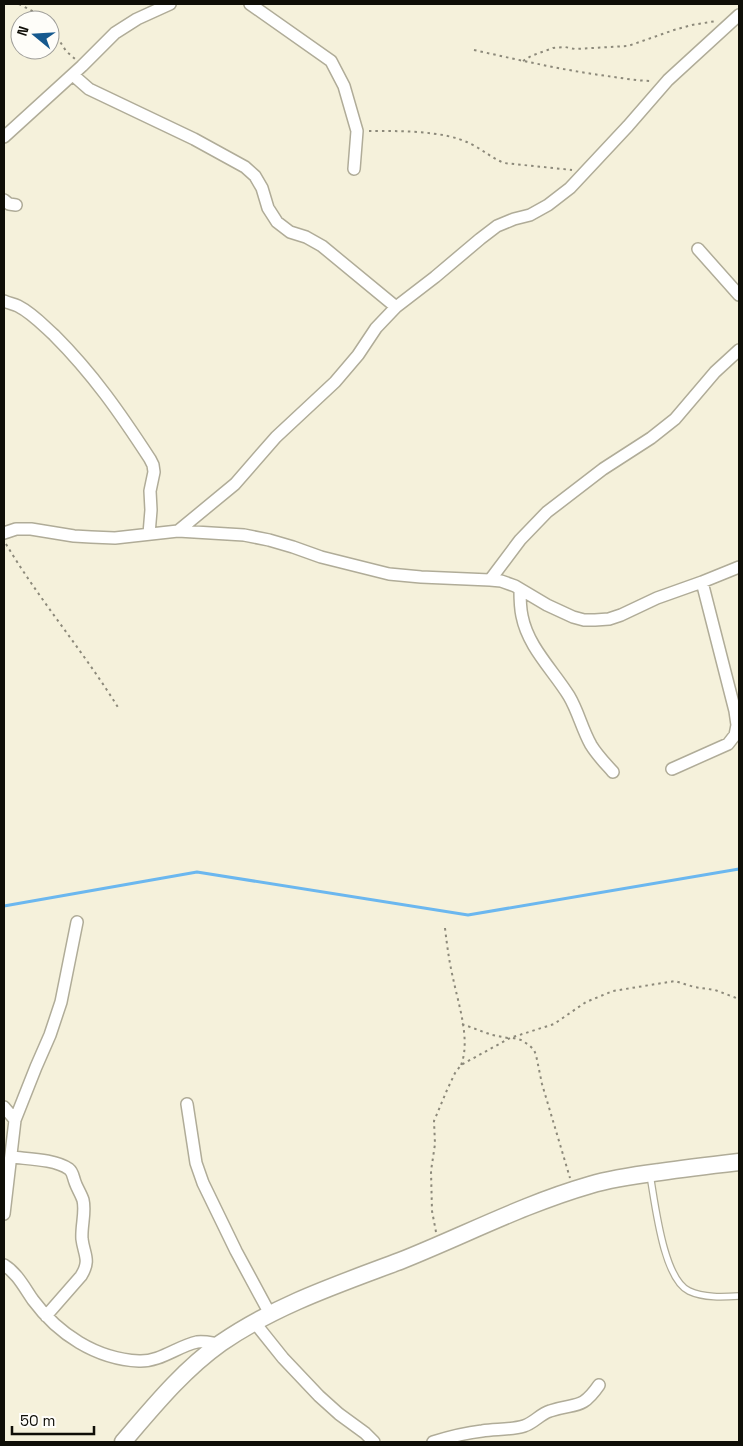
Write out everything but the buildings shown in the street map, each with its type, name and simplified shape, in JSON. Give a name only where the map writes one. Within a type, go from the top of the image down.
[{"type":"street","points":[[4,137],[73,75],[115,33],[137,19],[170,4]]},
{"type":"street","points":[[250,4],[330,61],[344,86],[357,131],[354,169]]},
{"type":"street","points":[[178,531],[235,484],[276,437],[335,382],[358,355],[376,328],[396,307],[497,226],[530,215],[570,188],[668,80],[738,15]]},
{"type":"street","points":[[73,75],[88,89],[194,139],[245,167],[255,176],[262,188],[268,208],[277,222],[290,232],[306,237],[322,246],[396,307]]},
{"type":"street","points":[[4,200],[9,204],[16,204]]},
{"type":"street","points":[[698,249],[739,295]]},
{"type":"street","points":[[4,301],[18,306],[30,314],[68,348],[116,406],[150,459],[154,472],[150,492],[149,534]]},
{"type":"street","points":[[490,580],[520,540],[547,512],[603,469],[651,438],[675,419],[715,372],[739,350]]},
{"type":"street","points":[[4,533],[16,529],[31,529],[91,538],[115,538],[178,531],[244,535],[269,540],[321,557],[389,574],[490,580],[510,584],[547,605],[584,620],[609,619],[621,615],[657,598],[739,566]]},
{"type":"street","points":[[672,769],[728,744],[735,734],[737,725],[702,582]]},
{"type":"street","points":[[520,589],[522,616],[526,630],[544,661],[568,695],[590,743],[598,756],[613,772]]},
{"type":"street","points":[[4,1214],[15,1120],[50,1035],[61,1002],[77,922]]},
{"type":"street","points":[[187,1104],[196,1163],[203,1183],[236,1251],[270,1314]]},
{"type":"street","points":[[4,1107],[15,1120]]},
{"type":"street","points":[[12,1157],[50,1162],[70,1169],[83,1200],[82,1238],[87,1256],[85,1270],[82,1276],[46,1316]]},
{"type":"street","points":[[123,1442],[193,1365],[220,1344],[270,1314],[302,1299],[438,1245],[503,1215],[574,1189],[626,1176],[739,1162]]},
{"type":"street","points":[[4,1265],[12,1270],[46,1316],[67,1335],[108,1356],[144,1361],[166,1355],[196,1342],[206,1341],[220,1344]]},
{"type":"street","points":[[255,1323],[283,1358],[319,1396],[339,1414],[366,1433],[374,1442]]},
{"type":"street","points":[[433,1442],[454,1436],[522,1427],[531,1424],[546,1412],[583,1403],[591,1397],[599,1385]]},
{"type":"lane","points":[[650,1173],[659,1232],[671,1268],[680,1284],[689,1291],[711,1297],[739,1296]]},
{"type":"path","points":[[19,4],[30,10]]},
{"type":"path","points":[[523,61],[553,48],[566,47],[575,49],[628,46],[692,25],[738,15]]},
{"type":"path","points":[[60,42],[66,51],[82,66]]},
{"type":"path","points":[[474,50],[580,73],[640,81],[668,80]]},
{"type":"path","points":[[357,131],[393,131],[450,136],[471,143],[504,163],[586,172]]},
{"type":"path","points":[[4,540],[24,573],[105,686],[119,709]]},
{"type":"path","points":[[438,1245],[432,1210],[431,1171],[435,1144],[434,1121],[455,1073],[461,1065],[465,1051],[460,1007],[453,980],[444,928]]},
{"type":"path","points":[[461,1065],[510,1038],[554,1024],[586,1002],[613,991],[675,981],[694,987],[715,990],[739,1000]]},
{"type":"path","points":[[462,1024],[492,1036],[521,1040],[534,1050],[539,1064],[542,1084],[574,1189]]},
{"type":"waterway","points":[[4,906],[197,872],[468,915],[739,869]]}]
